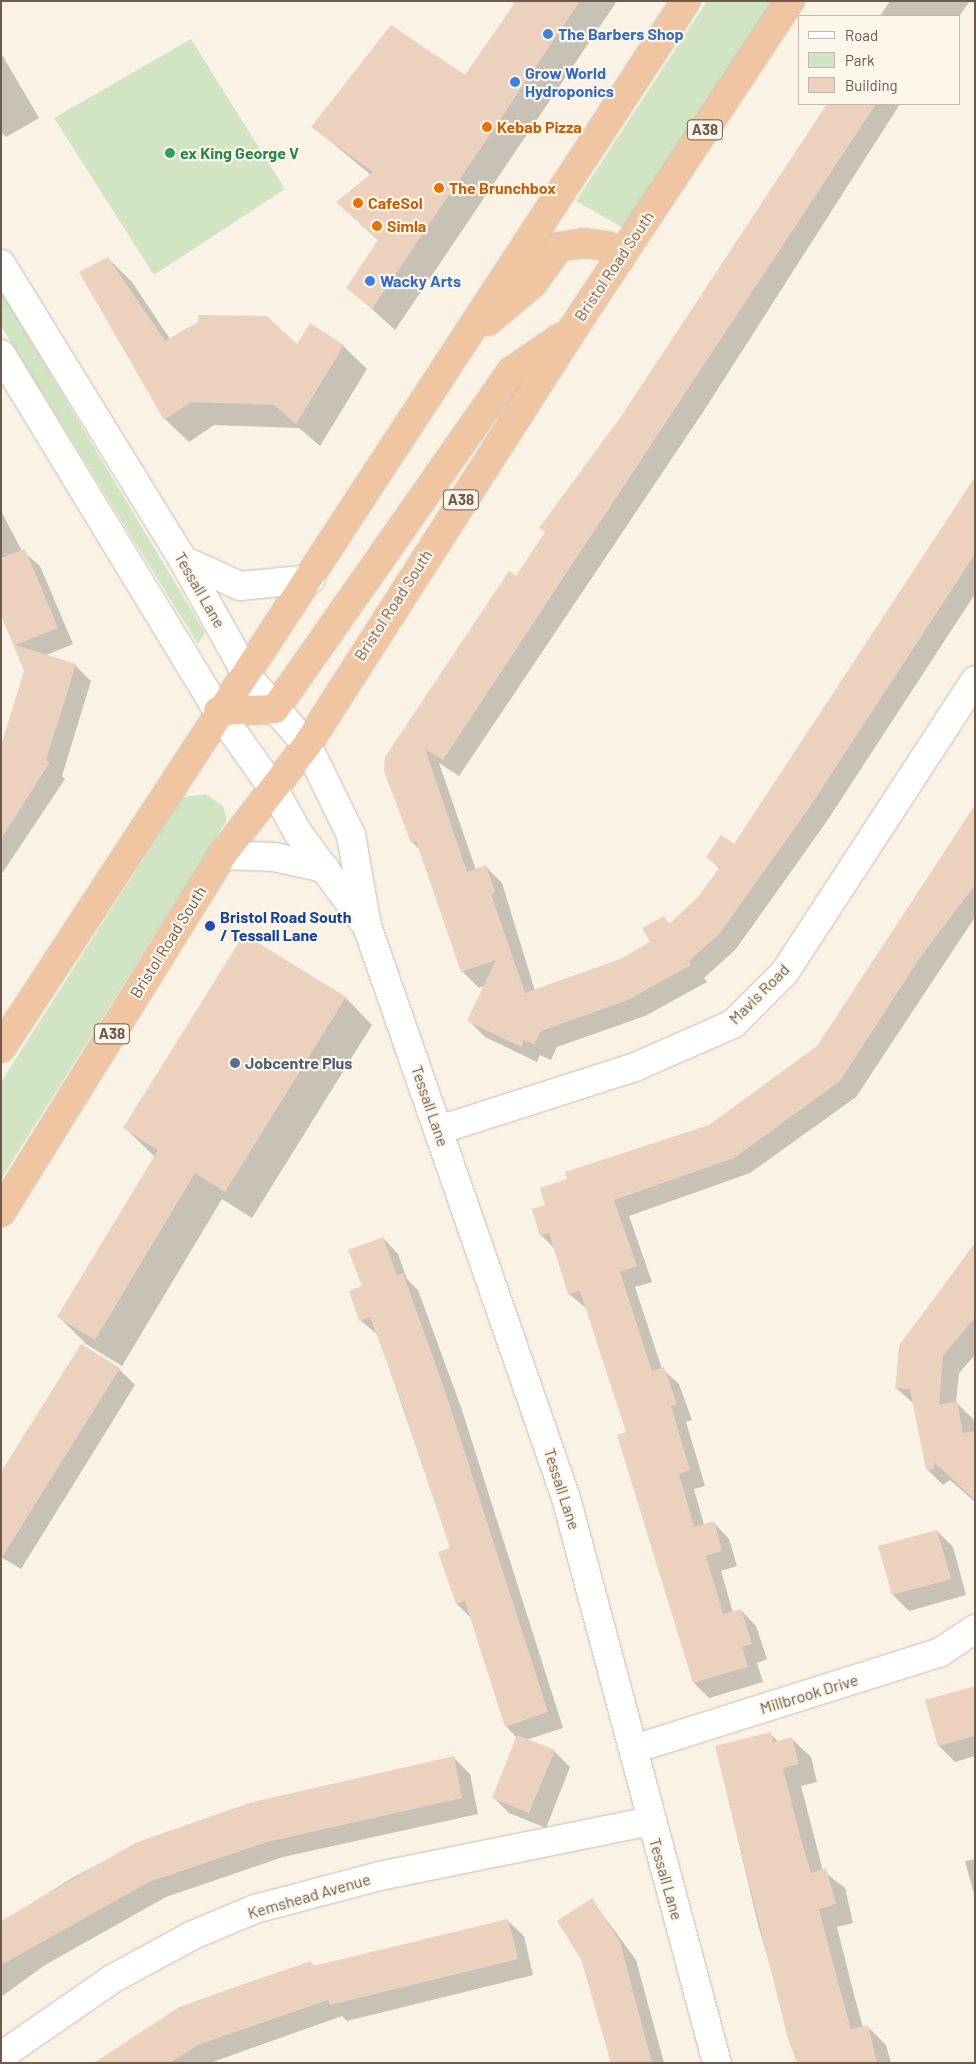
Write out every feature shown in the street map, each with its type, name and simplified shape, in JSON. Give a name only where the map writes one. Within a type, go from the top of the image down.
[{"type":"highway","points":[[1,1048],[218,711],[248,677],[686,1]]},
{"type":"highway","name":"Bristol Road South","points":[[1,1212],[222,856],[306,745],[572,330],[790,1]]},
{"type":"highway","points":[[464,342],[532,284],[559,247],[584,243],[607,246],[620,258]]},
{"type":"highway","points":[[218,711],[275,709],[512,371],[572,330]]},
{"type":"street","name":"Tessall Lane","points":[[1,264],[184,560],[248,677],[306,745],[351,835],[367,926],[566,1498],[637,1748],[650,1821],[717,2063]]},
{"type":"street","name":"Tessall Lane","points":[[1,354],[218,711],[367,926]]},
{"type":"street","points":[[184,560],[240,586],[311,578]]},
{"type":"street","name":"Mavis Road","points":[[439,1130],[635,1067],[733,1024],[784,972],[975,680]]},
{"type":"street","points":[[222,856],[274,857],[325,868]]},
{"type":"street","name":"Millbrook Drive","points":[[637,1748],[939,1653],[975,1628]]},
{"type":"street","name":"Kemshead Avenue","points":[[1,2056],[112,1979],[193,1934],[255,1909],[380,1876],[650,1821]]},
{"type":"green space","points":[[707,1],[773,1],[623,228],[576,201]]},
{"type":"green space","name":"ex King George V","points":[[191,39],[285,189],[154,275],[54,118]]},
{"type":"green space","points":[[1,291],[205,633],[198,644],[1,326]]},
{"type":"green space","points":[[206,794],[223,806],[227,820],[1,1179],[1,1082],[183,797]]},
{"type":"building","points":[[516,1],[580,1],[372,309],[346,288],[378,240],[336,202],[373,172],[311,127],[391,25],[465,75]]},
{"type":"building","points":[[826,105],[875,105],[443,760],[425,749],[467,872],[486,865],[495,892],[491,894],[525,993],[620,959],[650,942],[642,928],[664,916],[669,924],[698,897],[720,867],[706,857],[721,835],[734,844],[975,477],[975,554],[811,805],[720,933],[689,961],[691,965],[628,1000],[541,1031],[534,1044],[524,1040],[521,1047],[467,1021],[496,960],[461,972],[416,841],[411,843],[384,771],[385,757],[509,571],[516,576],[545,532],[539,528],[620,418]]},
{"type":"building","points":[[108,257],[165,341],[198,322],[198,315],[267,316],[297,344],[310,323],[344,345],[296,424],[274,405],[191,402],[164,420],[79,272]]},
{"type":"building","points":[[25,549],[58,628],[15,645],[76,664],[46,760],[50,762],[1,839],[1,746],[24,671],[1,615],[1,558]]},
{"type":"building","points":[[975,805],[975,885],[921,956],[840,1081],[734,1158],[614,1200],[637,1266],[620,1272],[652,1371],[664,1367],[677,1404],[671,1406],[690,1470],[679,1474],[694,1527],[714,1521],[722,1551],[706,1556],[723,1614],[741,1609],[752,1644],[742,1647],[748,1667],[693,1683],[617,1435],[626,1432],[580,1291],[568,1294],[549,1233],[540,1236],[532,1209],[545,1205],[540,1188],[567,1179],[565,1172],[709,1125],[817,1046]]},
{"type":"building","name":"Jobcentre Plus","points":[[244,934],[346,997],[225,1192],[195,1173],[95,1340],[57,1317],[158,1150],[123,1128]]},
{"type":"building","points":[[383,1237],[397,1275],[403,1273],[446,1394],[548,1712],[505,1727],[465,1601],[456,1604],[438,1552],[450,1548],[401,1400],[370,1317],[359,1321],[349,1291],[362,1286],[348,1250]]},
{"type":"building","points":[[975,1244],[975,1317],[943,1356],[939,1405],[957,1401],[963,1433],[975,1431],[975,1500],[934,1462],[934,1469],[926,1470],[910,1389],[895,1388],[900,1344]]},
{"type":"building","points":[[81,1344],[120,1368],[1,1559],[1,1472]]},
{"type":"building","points":[[937,1530],[951,1579],[892,1595],[878,1546]]},
{"type":"building","points":[[975,1686],[975,1736],[938,1746],[925,1700]]},
{"type":"building","points":[[771,1732],[773,1742],[792,1737],[799,1764],[783,1768],[811,1873],[826,1868],[836,1904],[819,1909],[836,1975],[851,2029],[868,2025],[877,2063],[797,2063],[788,2039],[715,1746]]},
{"type":"building","points":[[517,1735],[555,1750],[529,1813],[492,1798]]},
{"type":"building","points":[[454,1756],[462,1798],[267,1842],[149,1882],[1,1965],[1,1921],[135,1843],[249,1803]]},
{"type":"building","points":[[592,1898],[620,1942],[652,2063],[611,2063],[581,1959],[557,1921]]},
{"type":"building","points":[[508,1919],[518,1959],[330,2005],[328,2000],[198,2045],[170,2063],[94,2063],[179,2007],[241,1985],[311,1961],[313,1966]]},
{"type":"place","name":"The Barbers Shop","points":[[548,34]]},
{"type":"place","name":"Grow World Hydroponics","points":[[515,82]]},
{"type":"place","name":"Kebab Pizza","points":[[487,127]]},
{"type":"place","name":"ex King George V","points":[[170,153]]},
{"type":"place","name":"The Brunchbox","points":[[439,188]]},
{"type":"place","name":"CafeSol","points":[[358,203]]},
{"type":"place","name":"Simla","points":[[377,226]]},
{"type":"place","name":"Wacky Arts","points":[[370,281]]},
{"type":"place","name":"Bristol Road South / Tessall Lane","points":[[210,926]]},
{"type":"place","name":"Jobcentre Plus","points":[[235,1063]]}]
